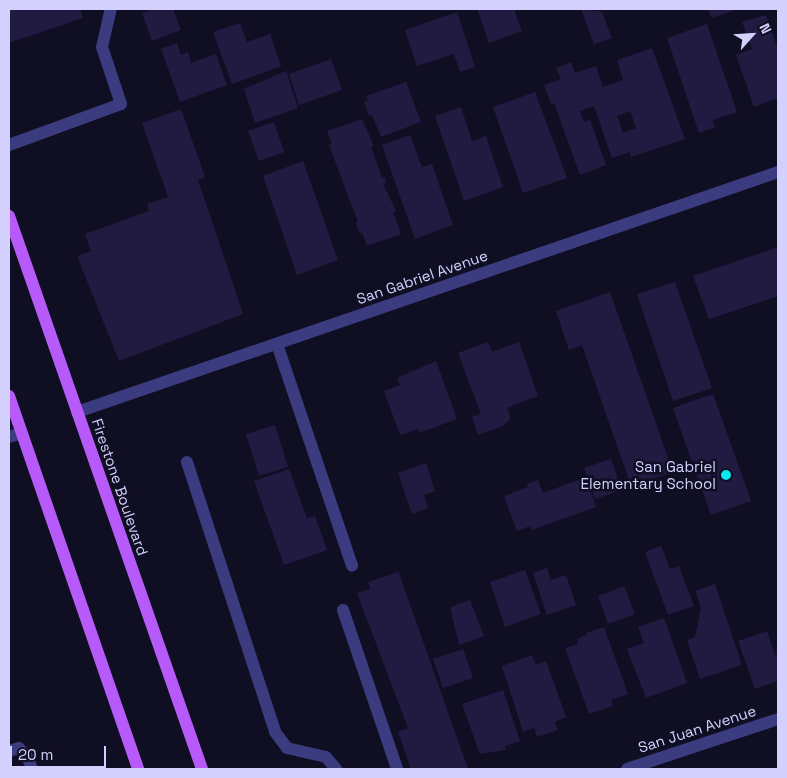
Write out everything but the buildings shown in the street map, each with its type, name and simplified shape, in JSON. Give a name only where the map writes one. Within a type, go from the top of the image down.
[{"type":"main road","name":"Firestone Boulevard","points":[[9,216],[202,769]]},
{"type":"main road","points":[[9,396],[138,769]]},
{"type":"street","points":[[9,145],[121,104],[102,47],[111,9]]},
{"type":"street","name":"San Gabriel Avenue","points":[[77,412],[778,172]]},
{"type":"street","points":[[277,344],[352,566]]},
{"type":"street","points":[[9,437],[22,433]]},
{"type":"street","points":[[187,462],[275,732],[287,748],[326,757],[336,769]]},
{"type":"street","points":[[343,610],[396,769]]},
{"type":"street","name":"San Juan Avenue","points":[[627,769],[778,719]]},
{"type":"street","points":[[9,752],[19,748],[28,758],[32,769]]},
{"type":"place","name":"San Gabriel Elementary School","points":[[726,475]]}]
